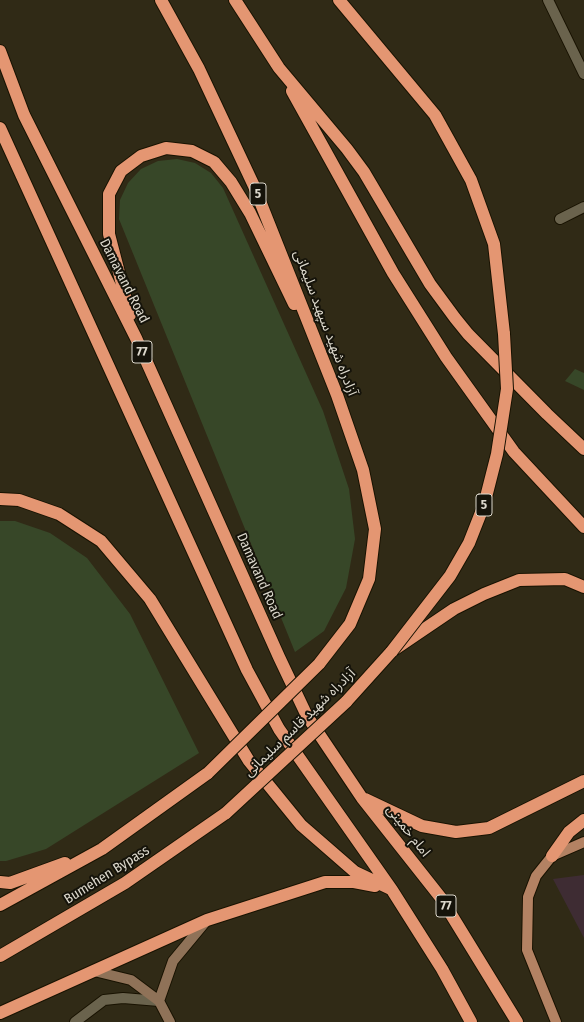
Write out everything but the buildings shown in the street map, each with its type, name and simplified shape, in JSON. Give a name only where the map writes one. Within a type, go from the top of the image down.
[{"type":"highway","name":"آزادراه شهید سپهبد سلیمانی","points":[[161,0],[199,69],[254,186],[337,395],[363,470],[375,529],[369,579],[350,624],[319,664]]},
{"type":"highway","points":[[235,0],[279,68],[393,273],[446,357],[514,452],[584,527]]},
{"type":"highway","name":"5","points":[[339,0],[435,115],[471,180],[494,244],[504,334],[507,389],[497,454],[484,505],[469,543],[450,576],[392,651]]},
{"type":"highway","name":"Damavand Road","points":[[0,51],[24,115],[136,338],[279,656]]},
{"type":"highway","points":[[279,68],[348,149],[364,172],[430,284],[455,318],[468,334],[584,449]]},
{"type":"highway","points":[[0,128],[247,670],[279,729],[392,890],[442,969],[472,1022]]},
{"type":"highway","points":[[136,338],[109,234],[109,194],[122,172],[142,156],[166,148],[192,151],[214,162],[231,182],[250,213],[337,395]]},
{"type":"highway","points":[[0,499],[19,500],[59,514],[101,541],[150,599],[248,762],[301,825],[355,872],[392,890]]},
{"type":"highway","points":[[392,651],[454,610],[484,594],[519,580],[565,579],[584,588]]},
{"type":"highway","name":"آزادراه شهید قاسم سلیمانی","points":[[226,813],[346,702],[392,651]]},
{"type":"highway","name":"امام خمینی","points":[[279,656],[307,716],[362,798],[441,898],[517,1022]]},
{"type":"highway","name":"آزادراه شهید قاسم سلیمانی","points":[[102,849],[208,773],[319,664]]},
{"type":"highway","points":[[362,798],[422,826],[456,832],[489,828],[584,781]]},
{"type":"highway","name":"Bumehen Bypass","points":[[0,956],[125,883],[226,813]]},
{"type":"highway","points":[[552,856],[569,832],[584,820]]},
{"type":"highway","points":[[0,882],[10,883],[102,849]]},
{"type":"highway","name":"Bumehen Bypass","points":[[0,905],[102,849]]},
{"type":"highway","points":[[0,1013],[207,920],[325,882],[354,882],[392,890]]},
{"type":"main road","points":[[556,1022],[527,950],[528,896],[536,876],[552,856],[584,842]]},
{"type":"street","points":[[548,0],[584,74]]},
{"type":"street","points":[[560,219],[584,207]]},
{"type":"street","points":[[159,1001],[174,961],[207,920]]},
{"type":"street","points":[[94,971],[131,980],[159,1001],[170,1022]]},
{"type":"street","points":[[76,1022],[104,1000],[123,998],[159,1001]]},
{"type":"shaded area","points":[[584,875],[584,938],[553,879]]},
{"type":"green space","points":[[177,159],[195,163],[211,173],[223,188],[323,411],[349,489],[355,539],[346,588],[324,631],[295,652],[119,219],[120,200],[128,183],[141,169],[158,161]]},
{"type":"green space","points":[[575,369],[584,373],[584,390],[565,381]]},
{"type":"green space","points":[[0,521],[15,521],[50,533],[87,558],[130,614],[199,753],[46,849],[6,861],[0,861]]}]
